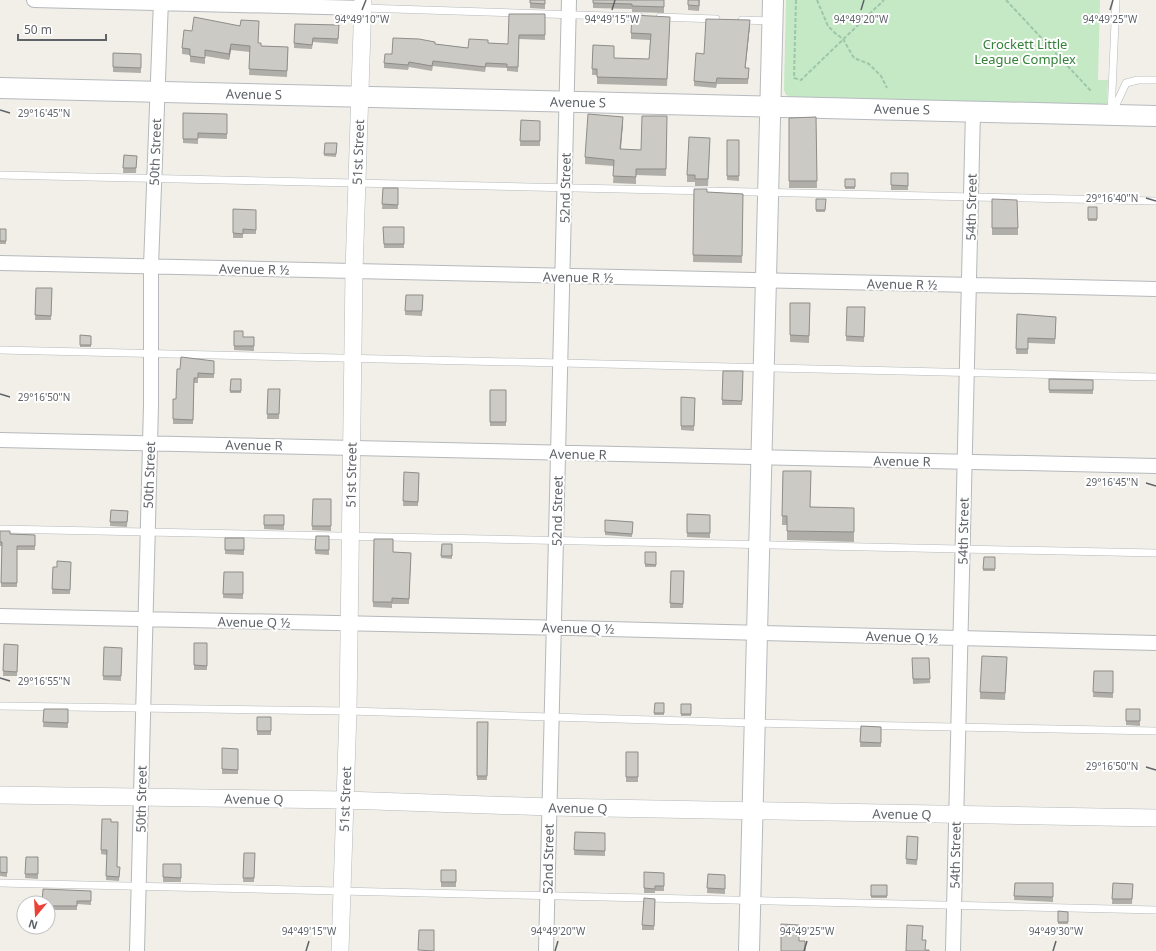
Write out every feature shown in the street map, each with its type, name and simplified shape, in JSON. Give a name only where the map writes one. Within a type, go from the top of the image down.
[{"type":"main road","points":[[749,951],[772,0]]},
{"type":"main road","name":"Avenue S","points":[[0,88],[1156,116]]},
{"type":"street","points":[[34,0],[363,4]]},
{"type":"street","name":"52nd Street","points":[[546,951],[569,0]]},
{"type":"street","name":"50th Street","points":[[137,951],[144,620],[150,443],[151,266],[161,2]]},
{"type":"street","name":"51st Street","points":[[340,951],[350,624],[354,271],[363,4]]},
{"type":"street","name":"54th Street","points":[[953,951],[973,111]]},
{"type":"street","name":"Avenue R ½","points":[[0,263],[1156,290]]},
{"type":"street","name":"Avenue R","points":[[0,440],[965,463],[1156,466]]},
{"type":"street","name":"Avenue Q ½","points":[[0,616],[1156,643]]},
{"type":"street","name":"Avenue Q","points":[[0,795],[345,800],[550,807],[1156,818]]},
{"type":"lane","points":[[1111,115],[1116,0]]},
{"type":"lane","points":[[363,4],[569,15],[647,17]]},
{"type":"lane","points":[[655,17],[725,19]]},
{"type":"lane","points":[[733,20],[772,21]]},
{"type":"lane","points":[[1111,115],[1126,82],[1156,80]]},
{"type":"lane","points":[[0,175],[154,177],[768,193],[1156,201]]},
{"type":"lane","points":[[0,350],[1156,377]]},
{"type":"lane","points":[[0,529],[1156,553]]},
{"type":"lane","points":[[0,706],[348,711],[755,723],[1156,731]]},
{"type":"lane","points":[[0,883],[1156,910]]},
{"type":"path","points":[[796,0],[794,78],[801,80],[884,0]]},
{"type":"path","points":[[817,0],[828,26],[834,33],[843,39],[854,58],[869,64],[882,76],[887,88]]},
{"type":"path","points":[[1006,0],[1091,91]]},
{"type":"green space","name":"Crockett Little League Complex","points":[[786,0],[1100,0],[1098,80],[1108,80],[1107,103],[1103,106],[791,97],[786,95],[784,90]]},
{"type":"building","points":[[530,0],[545,0],[545,4],[530,3]]},
{"type":"building","points":[[593,0],[664,0],[664,7],[593,3]]},
{"type":"building","points":[[688,0],[699,0],[699,6],[688,5]]},
{"type":"building","points":[[509,14],[545,14],[545,35],[519,35],[518,67],[507,67],[507,64],[486,63],[485,67],[433,61],[432,66],[409,62],[408,65],[384,63],[385,54],[392,54],[393,38],[419,39],[435,42],[435,44],[468,48],[469,39],[488,40],[488,43],[508,44]]},
{"type":"building","points":[[632,15],[670,17],[667,79],[597,77],[597,69],[592,69],[593,45],[614,46],[614,58],[649,59],[651,34],[631,33]]},
{"type":"building","points":[[194,17],[240,26],[241,20],[259,21],[258,43],[261,43],[261,46],[288,47],[287,71],[249,69],[250,46],[231,44],[229,54],[205,50],[205,58],[190,56],[190,49],[182,48],[184,30],[192,31]]},
{"type":"building","points":[[706,19],[750,20],[745,68],[749,68],[748,79],[717,78],[716,83],[694,81],[696,53],[704,54]]},
{"type":"building","points":[[295,24],[339,25],[338,39],[313,38],[312,45],[294,43]]},
{"type":"building","points":[[113,53],[141,54],[141,68],[113,67]]},
{"type":"building","points":[[183,113],[227,114],[227,134],[198,133],[198,139],[183,139]]},
{"type":"building","points":[[588,114],[623,117],[620,149],[641,150],[642,116],[667,116],[666,169],[636,169],[636,177],[613,176],[614,160],[585,157]]},
{"type":"building","points":[[816,117],[817,181],[789,181],[789,118]]},
{"type":"building","points":[[521,120],[540,121],[540,141],[520,141]]},
{"type":"building","points":[[689,137],[710,138],[708,179],[695,179],[695,175],[687,175]]},
{"type":"building","points":[[727,140],[739,140],[739,176],[727,176]]},
{"type":"building","points":[[325,143],[337,143],[336,154],[324,154]]},
{"type":"building","points":[[124,155],[137,156],[136,168],[123,168]]},
{"type":"building","points":[[891,173],[908,173],[908,186],[891,185]]},
{"type":"building","points":[[845,179],[855,179],[855,187],[845,187]]},
{"type":"building","points":[[383,188],[398,188],[398,205],[382,204]]},
{"type":"building","points":[[694,189],[707,189],[707,192],[743,194],[742,256],[693,255]]},
{"type":"building","points":[[816,199],[826,199],[825,210],[816,210]]},
{"type":"building","points":[[992,199],[1017,200],[1018,228],[992,228]]},
{"type":"building","points":[[1088,207],[1097,207],[1097,219],[1088,219]]},
{"type":"building","points":[[233,209],[256,210],[256,230],[243,229],[243,234],[233,233]]},
{"type":"building","points":[[383,227],[404,227],[404,244],[384,244]]},
{"type":"building","points":[[0,229],[6,229],[6,241],[0,241]]},
{"type":"building","points":[[36,288],[52,288],[51,316],[35,315]]},
{"type":"building","points":[[406,295],[423,295],[422,311],[405,311]]},
{"type":"building","points":[[790,303],[810,303],[809,336],[790,335]]},
{"type":"building","points":[[847,307],[865,307],[864,337],[846,336]]},
{"type":"building","points":[[1017,314],[1056,317],[1055,339],[1028,338],[1028,349],[1016,349]]},
{"type":"building","points":[[234,331],[243,331],[243,337],[254,337],[254,346],[234,346]]},
{"type":"building","points":[[80,335],[91,336],[91,345],[80,345]]},
{"type":"building","points":[[181,357],[214,361],[214,374],[198,373],[198,378],[194,378],[193,420],[173,419],[173,399],[176,399],[177,369],[180,369]]},
{"type":"building","points":[[723,371],[743,371],[742,401],[722,400]]},
{"type":"building","points":[[231,379],[241,379],[241,391],[230,391]]},
{"type":"building","points":[[1049,379],[1093,380],[1093,390],[1049,390]]},
{"type":"building","points":[[268,389],[280,389],[279,414],[267,414]]},
{"type":"building","points":[[490,390],[506,390],[506,422],[490,422]]},
{"type":"building","points":[[681,397],[695,398],[694,426],[681,426]]},
{"type":"building","points":[[783,471],[811,471],[810,507],[854,508],[854,532],[787,531],[787,516],[782,516]]},
{"type":"building","points":[[404,472],[419,473],[418,502],[403,501]]},
{"type":"building","points":[[313,499],[331,499],[331,526],[312,526]]},
{"type":"building","points":[[111,510],[128,511],[127,522],[110,522]]},
{"type":"building","points":[[687,514],[710,515],[710,533],[687,533]]},
{"type":"building","points":[[264,515],[284,515],[284,525],[264,525]]},
{"type":"building","points":[[605,520],[633,522],[632,534],[605,532]]},
{"type":"building","points":[[0,531],[10,531],[10,534],[35,535],[35,546],[17,546],[17,583],[1,583],[2,542],[0,542]]},
{"type":"building","points":[[316,536],[329,536],[329,550],[315,550]]},
{"type":"building","points":[[225,538],[244,538],[244,550],[225,550]]},
{"type":"building","points":[[374,539],[393,539],[393,552],[411,553],[409,599],[392,598],[392,602],[373,602]]},
{"type":"building","points":[[442,544],[452,544],[452,556],[441,556]]},
{"type":"building","points":[[645,552],[656,552],[656,565],[645,564]]},
{"type":"building","points":[[984,557],[995,557],[995,569],[983,569]]},
{"type":"building","points":[[57,561],[71,562],[70,590],[52,589],[53,567],[57,567]]},
{"type":"building","points":[[671,571],[684,571],[683,604],[670,603]]},
{"type":"building","points":[[224,572],[243,572],[243,594],[223,594]]},
{"type":"building","points":[[194,643],[207,643],[207,666],[194,665]]},
{"type":"building","points":[[4,644],[18,645],[17,672],[3,671]]},
{"type":"building","points":[[104,647],[122,648],[121,676],[103,676]]},
{"type":"building","points":[[982,656],[1007,657],[1005,693],[980,692]]},
{"type":"building","points":[[912,658],[929,658],[930,679],[913,679]]},
{"type":"building","points":[[1094,671],[1113,671],[1113,693],[1093,692]]},
{"type":"building","points":[[655,703],[664,703],[664,713],[654,713]]},
{"type":"building","points":[[681,704],[691,704],[691,714],[681,714]]},
{"type":"building","points":[[44,709],[68,709],[68,723],[43,722]]},
{"type":"building","points":[[1126,709],[1140,709],[1140,721],[1126,721]]},
{"type":"building","points":[[257,717],[271,717],[271,731],[257,731]]},
{"type":"building","points":[[477,722],[488,722],[487,776],[477,776]]},
{"type":"building","points":[[861,726],[881,727],[881,743],[860,742]]},
{"type":"building","points":[[222,748],[238,749],[238,770],[222,769]]},
{"type":"building","points":[[626,752],[638,752],[638,777],[626,777]]},
{"type":"building","points":[[102,819],[111,819],[111,822],[118,822],[117,867],[120,867],[119,877],[106,876],[107,850],[101,850]]},
{"type":"building","points":[[575,832],[605,833],[605,851],[574,850]]},
{"type":"building","points":[[907,836],[918,837],[917,860],[906,859]]},
{"type":"building","points":[[244,853],[255,853],[254,878],[243,878]]},
{"type":"building","points":[[0,857],[7,857],[7,873],[0,872]]},
{"type":"building","points":[[26,857],[38,857],[38,874],[25,874]]},
{"type":"building","points":[[163,864],[181,864],[181,878],[163,877]]},
{"type":"building","points":[[441,870],[456,870],[456,882],[441,882]]},
{"type":"building","points":[[644,872],[664,873],[664,886],[655,886],[655,889],[644,888]]},
{"type":"building","points":[[708,874],[725,875],[725,889],[707,888]]},
{"type":"building","points":[[1015,883],[1053,883],[1053,897],[1014,896]]},
{"type":"building","points":[[1113,883],[1133,884],[1132,899],[1112,899]]},
{"type":"building","points":[[871,885],[887,885],[887,896],[871,896]]},
{"type":"building","points":[[43,889],[91,891],[91,901],[77,901],[77,906],[56,906],[56,895],[43,895]]},
{"type":"building","points":[[644,898],[655,899],[654,926],[642,925]]},
{"type":"building","points":[[1058,911],[1068,912],[1068,922],[1058,922]]},
{"type":"building","points":[[781,924],[799,925],[799,941],[805,941],[805,951],[781,951]]},
{"type":"building","points":[[907,925],[923,926],[922,940],[926,940],[925,950],[929,951],[906,951]]},
{"type":"building","points":[[419,930],[434,930],[434,951],[418,950]]}]
